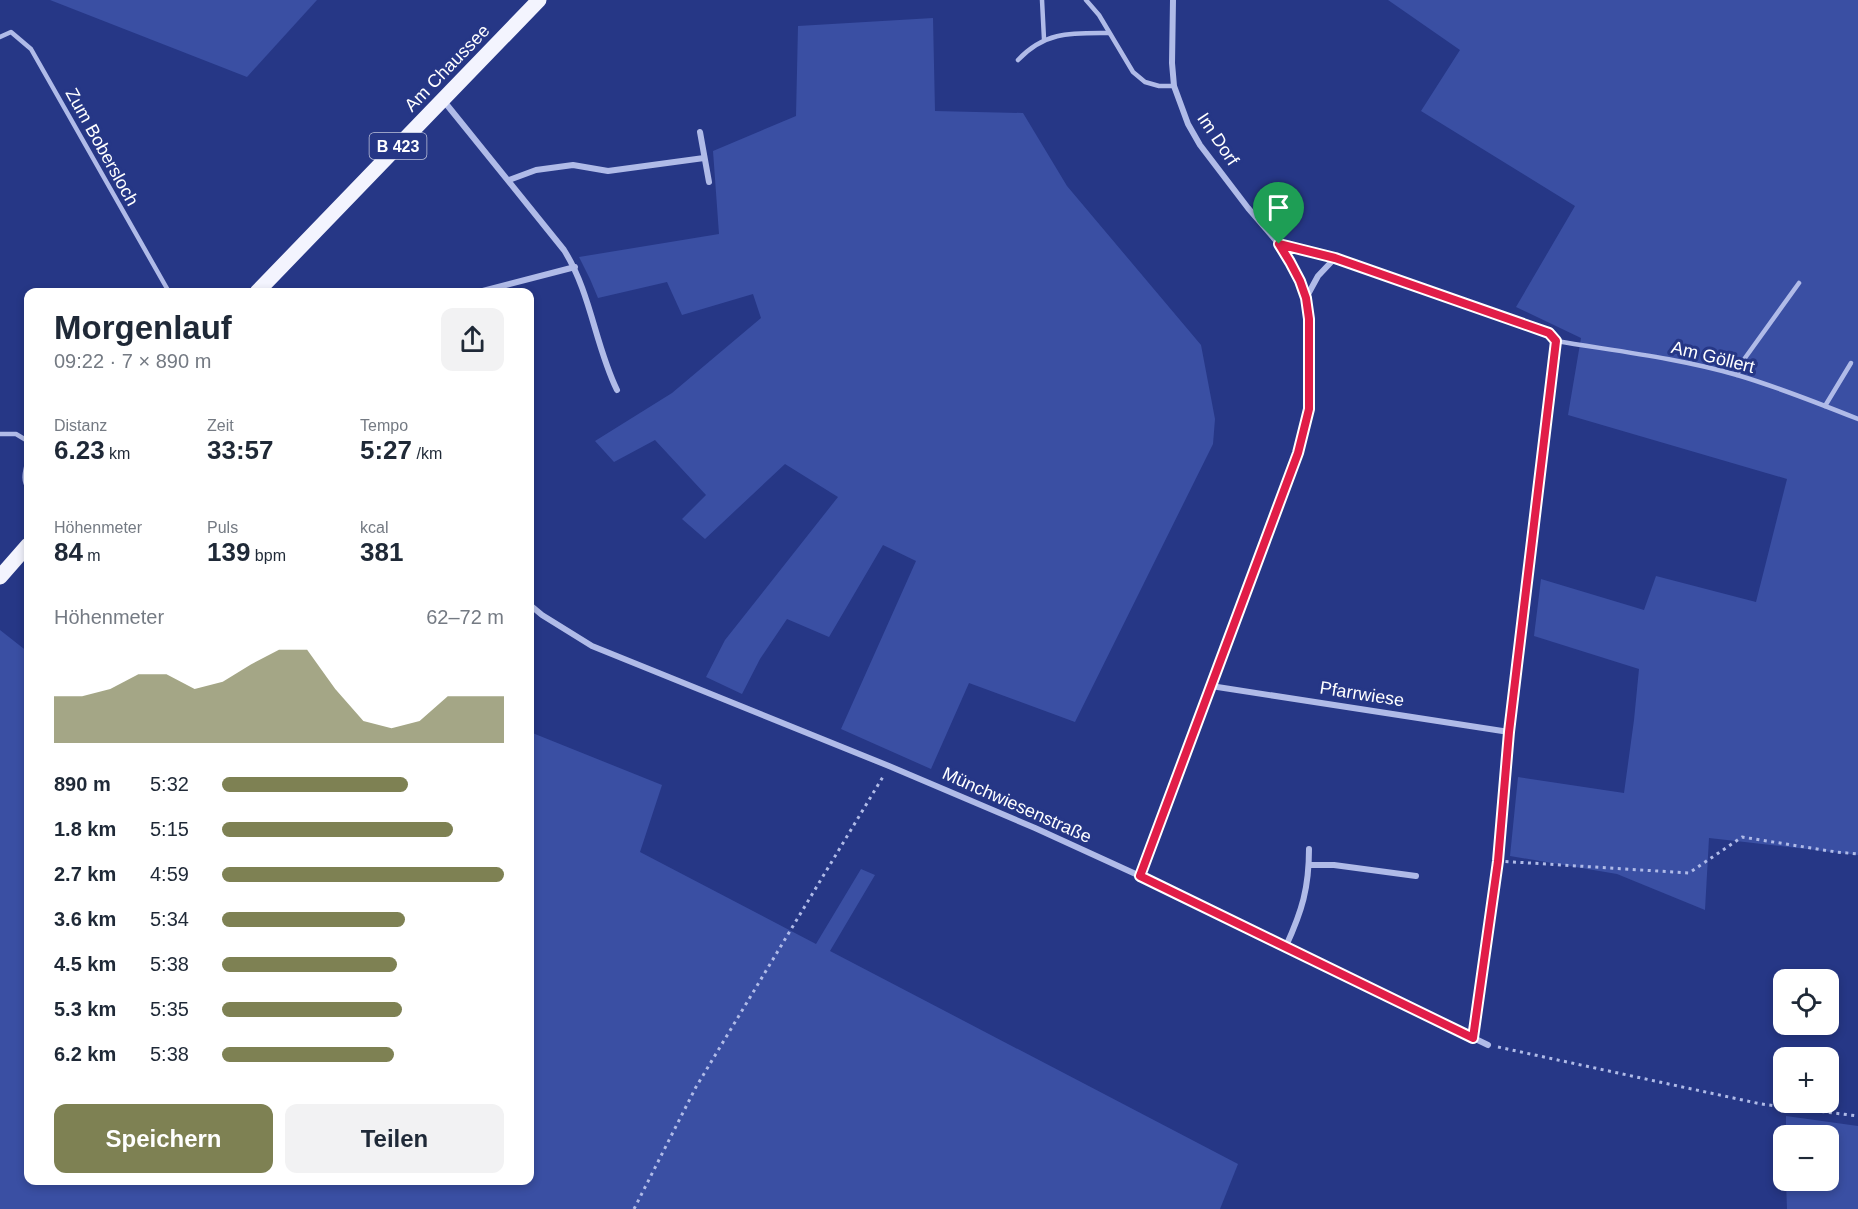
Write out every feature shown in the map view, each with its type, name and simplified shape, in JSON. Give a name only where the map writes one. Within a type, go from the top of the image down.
[{"type":"main road","name":"Am Chaussee","points":[[261,288],[539,0]]},
{"type":"main road","points":[[0,577],[24,550]]},
{"type":"street","name":"Im Dorf","points":[[1140,876],[1298,453],[1309,409],[1309,319],[1306,298],[1279,244],[1200,145],[1188,124],[1174,86],[1173,0]]},
{"type":"street","points":[[443,100],[509,180],[575,267],[607,370],[618,390]]},
{"type":"street","points":[[700,132],[710,182]]},
{"type":"street","points":[[509,180],[536,170],[573,165],[608,171],[704,158]]},
{"type":"street","points":[[1279,244],[1335,258],[1549,333],[1556,341],[1509,732]]},
{"type":"street","points":[[1306,298],[1318,276],[1335,258]]},
{"type":"street","points":[[494,288],[575,267]]},
{"type":"street","name":"Münchwiesenstraße","points":[[534,608],[592,646],[889,766],[1035,828],[1140,876],[1488,1045]]},
{"type":"street","name":"Pfarrwiese","points":[[1211,686],[1509,732]]},
{"type":"street","points":[[1286,946],[1304,902],[1308,884],[1309,849]]},
{"type":"street","points":[[1309,865],[1334,865],[1416,876]]},
{"type":"lane","points":[[1042,0],[1044,39]]},
{"type":"lane","points":[[1086,0],[1099,15],[1133,72],[1145,82],[1159,86],[1174,86]]},
{"type":"lane","name":"Zum Bobersloch","points":[[0,37],[11,32],[31,49],[167,288]]},
{"type":"lane","points":[[1018,60],[1028,49],[1044,39],[1061,34],[1109,33]]},
{"type":"lane","points":[[1737,375],[1745,358],[1799,283]]},
{"type":"lane","name":"Am Göllert","points":[[1556,341],[1667,358],[1737,375],[1858,419]]},
{"type":"lane","points":[[1825,406],[1851,363]]},
{"type":"lane","points":[[0,434],[16,434],[24,438]]},
{"type":"path","points":[[1473,1038],[1498,861],[1509,732]]},
{"type":"path","points":[[634,1209],[696,1087],[889,766]]},
{"type":"path","points":[[1498,861],[1689,873],[1742,837],[1858,854]]},
{"type":"path","points":[[1488,1045],[1761,1104],[1858,1116]]},
{"type":"shaded area","points":[[50,0],[317,0],[247,77]]},
{"type":"shaded area","points":[[1388,0],[1858,0],[1858,855],[1709,838],[1705,910],[1617,874],[1510,856],[1518,777],[1624,793],[1634,720],[1639,669],[1534,636],[1541,579],[1644,610],[1656,576],[1756,602],[1787,479],[1568,415],[1581,338],[1516,307],[1575,206],[1421,111],[1460,50]]},
{"type":"shaded area","points":[[933,18],[935,111],[1023,113],[1067,186],[1201,345],[1215,419],[1213,444],[1075,722],[969,683],[931,769],[841,729],[916,561],[883,545],[829,637],[787,619],[760,659],[742,694],[706,677],[725,640],[838,497],[785,464],[705,539],[682,519],[706,495],[655,440],[614,462],[595,441],[672,393],[761,318],[753,294],[682,315],[667,282],[598,298],[579,257],[719,234],[713,151],[796,116],[798,26]]},
{"type":"shaded area","points":[[0,630],[24,649],[24,1185],[534,1185],[534,734],[662,785],[640,852],[816,944],[861,869],[875,875],[830,951],[1238,1164],[1220,1209],[0,1209]]},
{"type":"shaded area","points":[[1786,1116],[1858,1126],[1858,1209],[1787,1209],[1786,1191],[1839,1191],[1839,1125],[1786,1125]]},
{"type":"route","points":[[1279,244],[1335,258],[1549,333],[1556,341],[1509,732],[1498,861],[1473,1038],[1140,876],[1305,431],[1309,409],[1309,319],[1306,298],[1300,281],[1279,244]]}]
